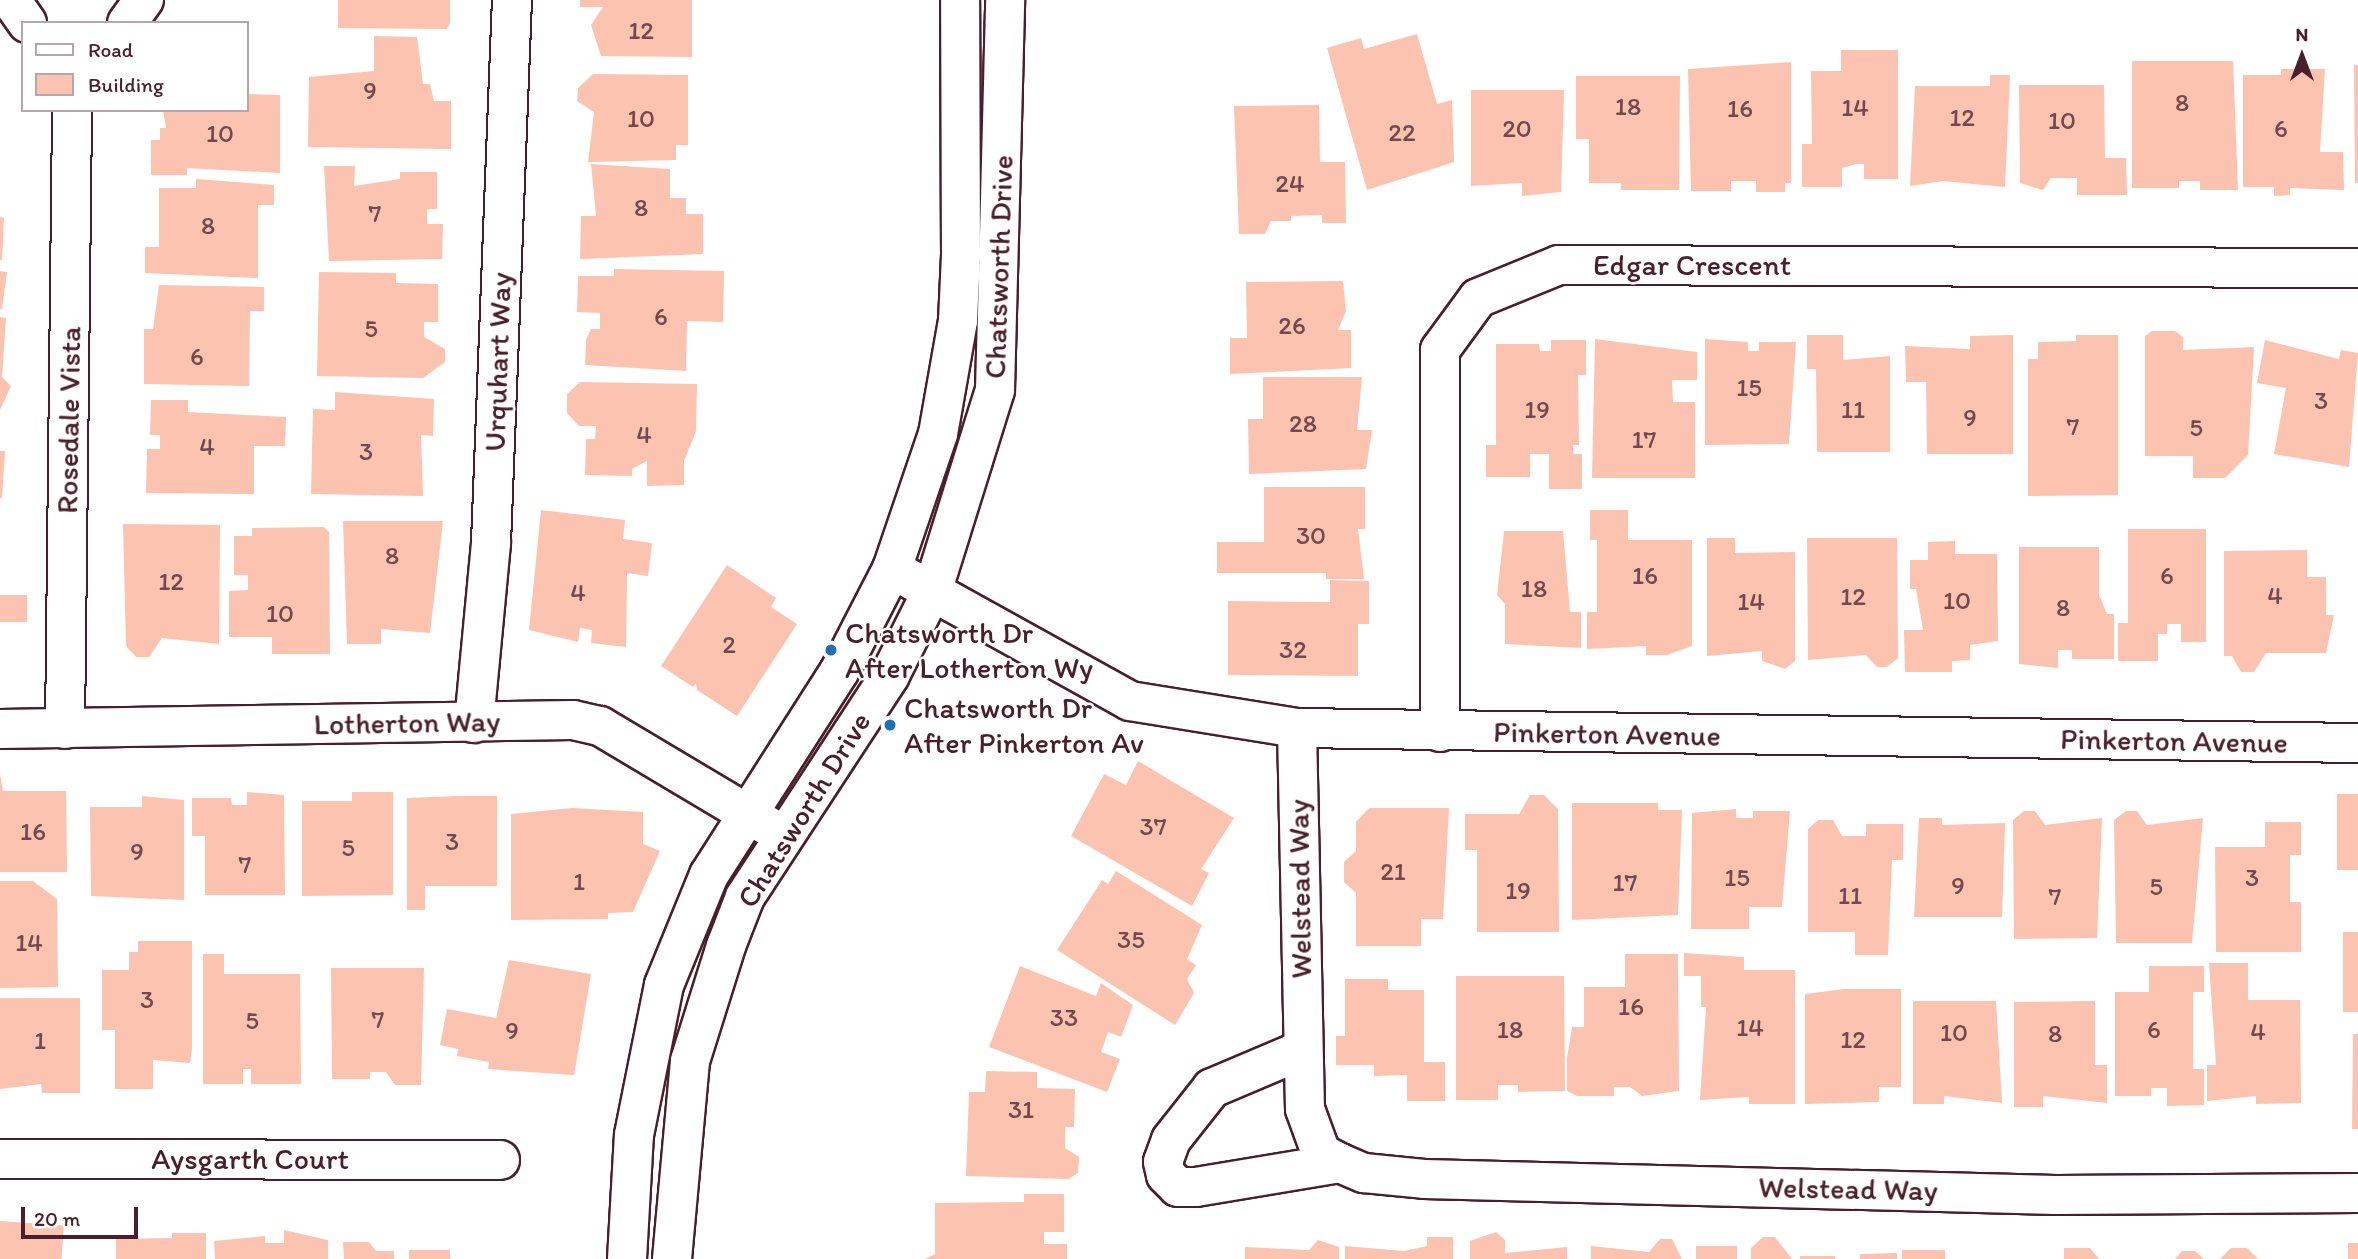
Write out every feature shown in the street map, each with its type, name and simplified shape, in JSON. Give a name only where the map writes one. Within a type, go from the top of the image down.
[{"type":"street","points":[[11,0],[26,21]]},
{"type":"street","points":[[128,21],[144,0]]},
{"type":"street","name":"Urquhart Way","points":[[474,723],[491,544],[512,0]]},
{"type":"street","name":"Chatsworth Drive","points":[[627,1259],[634,1135],[664,985],[709,875],[746,812],[839,671],[892,569],[938,433],[958,321],[960,0]]},
{"type":"street","name":"Chatsworth Drive","points":[[673,1259],[680,1123],[703,1008],[745,897],[890,675],[933,589],[995,390],[1005,0]]},
{"type":"street","name":"Rosedale Vista","points":[[65,729],[72,112]]},
{"type":"street","name":"Edgar Crescent","points":[[1440,732],[1440,350],[1478,298],[1559,265],[2358,268]]},
{"type":"street","name":"Pinkerton Avenue","points":[[892,569],[933,589],[1130,701],[1297,729],[2358,743]]},
{"type":"street","name":"Lotherton Way","points":[[0,729],[573,720],[600,726],[783,835]]},
{"type":"street","name":"Welstead Way","points":[[1297,729],[1302,1050],[1310,1133],[1321,1153],[1340,1163],[1364,1173],[1424,1179],[2056,1195],[2358,1193]]},
{"type":"street","name":"Welstead Way","points":[[1302,1050],[1212,1088],[1171,1140],[1163,1162],[1166,1175],[1178,1187],[1196,1187],[1340,1163]]},
{"type":"street","name":"Aysgarth Court","points":[[0,1159],[500,1160]]},
{"type":"building","points":[[338,0],[450,0],[450,23],[447,29],[338,28]]},
{"type":"building","points":[[580,0],[692,0],[692,57],[601,56],[591,25],[603,7],[580,7]]},
{"type":"building","points":[[1417,34],[1437,104],[1452,100],[1454,162],[1367,190],[1327,48],[1361,38],[1364,49]]},
{"type":"building","points":[[374,36],[417,37],[423,84],[430,84],[434,101],[451,101],[451,149],[308,147],[309,77],[374,71]]},
{"type":"building","points":[[1841,50],[1898,50],[1898,179],[1864,179],[1864,164],[1856,164],[1842,168],[1842,187],[1802,187],[1802,144],[1812,144],[1811,71],[1841,71]]},
{"type":"building","points":[[2132,61],[2233,61],[2238,190],[2200,190],[2200,181],[2179,181],[2179,188],[2132,188]]},
{"type":"building","points":[[1791,62],[1791,183],[1785,183],[1785,192],[1756,192],[1756,181],[1731,181],[1731,191],[1691,191],[1688,69]]},
{"type":"building","points":[[2354,65],[2358,65],[2358,183],[2355,183]]},
{"type":"building","points":[[2281,69],[2325,69],[2320,152],[2343,152],[2344,190],[2290,188],[2290,195],[2274,196],[2274,187],[2243,187],[2243,75],[2281,75]]},
{"type":"building","points":[[593,74],[688,75],[688,145],[676,145],[676,160],[588,162],[594,112],[577,101],[578,88]]},
{"type":"building","points":[[1990,75],[2010,75],[2005,187],[1943,181],[1910,186],[1915,86],[1990,86]]},
{"type":"building","points":[[1576,76],[1680,76],[1679,190],[1621,190],[1621,183],[1589,183],[1589,139],[1576,139]]},
{"type":"building","points":[[2019,85],[2104,85],[2105,158],[2126,158],[2127,195],[2077,195],[2077,178],[2051,178],[2043,190],[2020,183]]},
{"type":"building","points":[[1471,90],[1564,90],[1561,192],[1522,196],[1522,183],[1471,186]]},
{"type":"building","points":[[248,94],[280,95],[280,173],[187,168],[187,175],[151,175],[151,140],[160,140],[160,128],[166,128],[163,112],[248,112]]},
{"type":"building","points":[[1319,105],[1320,162],[1345,162],[1346,223],[1322,223],[1322,215],[1291,216],[1291,221],[1271,221],[1265,234],[1239,234],[1234,106]]},
{"type":"building","points":[[591,164],[670,169],[670,198],[686,198],[686,214],[703,214],[703,254],[580,259],[581,216],[596,216]]},
{"type":"building","points":[[324,166],[355,166],[354,186],[400,179],[400,172],[437,172],[437,209],[427,209],[427,224],[443,224],[442,259],[329,261]]},
{"type":"building","points":[[196,179],[274,185],[274,205],[258,205],[258,278],[145,273],[145,247],[159,247],[159,188],[196,188]]},
{"type":"building","points":[[0,217],[4,218],[2,260],[0,260]]},
{"type":"building","points":[[614,269],[724,271],[723,322],[687,321],[686,371],[585,365],[586,340],[591,329],[600,329],[600,313],[577,312],[578,276],[614,276]]},
{"type":"building","points":[[0,271],[7,272],[2,309],[0,309]]},
{"type":"building","points":[[319,272],[396,273],[396,283],[438,284],[438,322],[424,322],[424,337],[445,349],[445,362],[423,378],[317,376]]},
{"type":"building","points":[[1343,281],[1346,311],[1338,330],[1351,330],[1351,368],[1230,374],[1230,338],[1247,338],[1246,282]]},
{"type":"building","points":[[159,285],[264,287],[264,311],[250,311],[249,386],[144,384],[144,329],[153,329]]},
{"type":"building","points":[[0,317],[6,318],[2,377],[11,386],[0,410]]},
{"type":"building","points":[[2152,331],[2175,331],[2183,337],[2183,350],[2254,347],[2248,455],[2225,478],[2193,478],[2193,456],[2145,456],[2145,336]]},
{"type":"building","points":[[1807,335],[1843,335],[1843,360],[1890,356],[1890,452],[1817,452],[1816,369],[1807,369]]},
{"type":"building","points":[[2013,335],[2013,454],[1927,454],[1926,382],[1906,382],[1905,346],[1970,349],[1970,336]]},
{"type":"building","points":[[2076,335],[2118,335],[2118,495],[2028,496],[2028,359],[2038,359],[2038,342],[2076,341]]},
{"type":"building","points":[[1595,339],[1697,352],[1697,380],[1672,380],[1673,402],[1695,402],[1695,478],[1592,478]]},
{"type":"building","points":[[1705,339],[1748,342],[1748,351],[1759,351],[1759,342],[1796,342],[1789,444],[1705,445]]},
{"type":"building","points":[[1551,340],[1586,340],[1586,375],[1578,375],[1579,445],[1573,445],[1573,454],[1582,454],[1582,489],[1549,489],[1549,454],[1530,454],[1530,477],[1486,477],[1486,445],[1496,445],[1496,344],[1539,344],[1540,351],[1551,351]]},
{"type":"building","points":[[2265,340],[2339,359],[2341,350],[2358,353],[2349,467],[2274,454],[2286,388],[2257,383]]},
{"type":"building","points":[[1263,377],[1362,377],[1357,430],[1372,430],[1366,469],[1249,474],[1248,419],[1263,419]]},
{"type":"building","points":[[580,382],[697,384],[696,431],[684,461],[684,485],[647,486],[647,461],[632,469],[632,476],[585,475],[586,439],[595,439],[596,426],[579,426],[567,413],[567,394]]},
{"type":"building","points":[[335,392],[434,399],[433,436],[421,435],[423,496],[311,494],[313,409],[335,410]]},
{"type":"building","points":[[151,400],[188,400],[188,412],[286,417],[285,446],[254,446],[254,494],[146,493],[147,449],[160,449],[160,435],[150,435]]},
{"type":"building","points":[[0,451],[5,451],[2,498],[0,498]]},
{"type":"building","points":[[1264,487],[1365,487],[1365,529],[1358,529],[1364,579],[1326,579],[1326,573],[1217,573],[1217,542],[1264,542]]},
{"type":"building","points":[[541,510],[625,520],[623,539],[652,543],[648,576],[627,573],[626,647],[591,643],[592,630],[580,628],[578,642],[529,630]]},
{"type":"building","points":[[1590,510],[1628,510],[1628,540],[1692,540],[1692,646],[1667,655],[1646,655],[1646,646],[1587,649],[1587,612],[1597,612],[1597,540],[1590,540]]},
{"type":"building","points":[[343,521],[443,521],[430,633],[381,629],[381,644],[347,644]]},
{"type":"building","points":[[123,524],[220,525],[219,644],[162,638],[149,657],[136,657],[126,646]]},
{"type":"building","points":[[324,527],[329,532],[330,654],[272,654],[272,637],[229,637],[229,591],[248,590],[248,575],[234,575],[234,536],[252,536],[252,528]]},
{"type":"building","points":[[2128,529],[2206,529],[2206,642],[2181,642],[2181,624],[2167,624],[2167,634],[2158,634],[2158,661],[2118,661],[2118,623],[2128,623]]},
{"type":"building","points":[[1504,531],[1563,531],[1570,612],[1581,612],[1581,648],[1505,644],[1505,604],[1497,595]]},
{"type":"building","points":[[1707,538],[1735,538],[1735,553],[1795,552],[1795,661],[1785,669],[1762,661],[1762,651],[1707,656]]},
{"type":"building","points":[[1807,538],[1897,538],[1898,658],[1887,667],[1877,667],[1866,655],[1808,660]]},
{"type":"building","points":[[1955,541],[1955,554],[1997,554],[1998,641],[1970,645],[1970,660],[1952,661],[1952,672],[1905,672],[1904,630],[1923,630],[1916,589],[1910,589],[1910,560],[1928,560],[1928,542]]},
{"type":"building","points":[[2019,547],[2099,547],[2099,595],[2107,614],[2114,614],[2114,659],[2072,659],[2072,650],[2058,650],[2058,668],[2019,664]]},
{"type":"building","points":[[2307,550],[2307,577],[2326,577],[2326,615],[2334,615],[2326,653],[2266,653],[2254,672],[2241,672],[2232,656],[2224,656],[2224,551]]},
{"type":"building","points":[[727,565],[776,598],[771,607],[797,624],[737,716],[697,690],[696,683],[693,687],[661,666]]},
{"type":"building","points":[[1330,580],[1369,581],[1369,624],[1358,624],[1358,676],[1228,675],[1228,601],[1330,602]]},
{"type":"building","points":[[0,595],[27,595],[27,622],[0,622]]},
{"type":"building","points":[[1138,761],[1234,818],[1201,869],[1209,873],[1192,906],[1071,836],[1104,774],[1126,785]]},
{"type":"building","points":[[0,774],[3,791],[66,791],[67,872],[0,872]]},
{"type":"building","points":[[247,792],[284,795],[285,895],[205,895],[205,836],[192,836],[192,798],[231,798],[232,805],[247,805]]},
{"type":"building","points":[[352,792],[393,792],[393,895],[302,896],[302,801],[352,801]]},
{"type":"building","points":[[2337,794],[2358,794],[2358,870],[2337,870]]},
{"type":"building","points":[[1530,795],[1544,795],[1558,809],[1559,932],[1477,932],[1477,850],[1465,850],[1465,814],[1519,814]]},
{"type":"building","points":[[142,796],[184,800],[184,900],[91,896],[90,807],[142,807]]},
{"type":"building","points":[[497,796],[497,886],[425,886],[425,910],[407,910],[407,798]]},
{"type":"building","points":[[1572,803],[1658,803],[1658,810],[1682,810],[1678,915],[1572,920]]},
{"type":"building","points":[[572,808],[643,812],[643,844],[660,851],[633,912],[608,913],[608,919],[511,920],[511,814]]},
{"type":"building","points":[[1369,808],[1449,808],[1443,919],[1421,919],[1421,946],[1356,946],[1356,893],[1344,882],[1344,862],[1356,851],[1356,822]]},
{"type":"building","points":[[1736,809],[1736,818],[1753,818],[1753,811],[1790,811],[1782,907],[1749,907],[1749,929],[1691,929],[1692,813]]},
{"type":"building","points":[[2024,811],[2035,811],[2045,825],[2102,818],[2097,938],[2014,939],[2013,820]]},
{"type":"building","points":[[2126,811],[2137,811],[2147,825],[2203,818],[2192,943],[2116,943],[2114,820]]},
{"type":"building","points":[[1919,818],[1942,818],[1942,825],[2005,823],[2002,917],[1914,917]]},
{"type":"building","points":[[1818,820],[1833,820],[1842,836],[1866,836],[1866,824],[1903,824],[1903,860],[1892,860],[1888,955],[1855,955],[1855,932],[1808,932],[1808,829]]},
{"type":"building","points":[[2265,822],[2301,822],[2301,855],[2290,855],[2290,902],[2301,902],[2301,952],[2216,952],[2215,847],[2265,847]]},
{"type":"building","points":[[1116,871],[1202,925],[1187,959],[1196,965],[1187,979],[1194,993],[1175,1025],[1057,950],[1102,880],[1108,884]]},
{"type":"building","points":[[0,881],[33,881],[57,899],[58,987],[0,988]]},
{"type":"building","points":[[2343,932],[2358,932],[2358,1012],[2343,1012]]},
{"type":"building","points":[[138,941],[192,941],[190,1063],[153,1060],[153,1089],[115,1089],[115,1030],[102,1030],[102,970],[129,970],[129,952],[138,952]]},
{"type":"building","points":[[1684,953],[1744,957],[1744,970],[1795,970],[1795,1104],[1749,1104],[1749,1097],[1700,1100],[1706,1007],[1701,1007],[1701,976],[1684,976]]},
{"type":"building","points":[[203,954],[224,954],[224,974],[300,974],[301,1084],[251,1084],[251,1069],[243,1069],[243,1084],[203,1084]]},
{"type":"building","points":[[1625,954],[1678,954],[1679,1091],[1642,1096],[1630,1087],[1614,1087],[1614,1096],[1577,1096],[1567,1091],[1567,1058],[1572,1027],[1584,1027],[1584,987],[1625,987]]},
{"type":"building","points":[[509,960],[591,974],[574,1075],[488,1069],[489,1062],[457,1056],[458,1049],[440,1045],[447,1009],[496,1018]]},
{"type":"building","points":[[2209,963],[2248,963],[2248,1000],[2300,1000],[2301,1103],[2256,1104],[2256,1096],[2207,1101],[2207,1065],[2216,1065]]},
{"type":"building","points":[[1020,966],[1096,996],[1101,983],[1133,1005],[1121,1037],[1108,1032],[1101,1052],[1120,1059],[1107,1092],[989,1047]]},
{"type":"building","points":[[2149,966],[2204,966],[2204,992],[2193,992],[2193,1069],[2204,1069],[2204,1105],[2167,1106],[2167,1088],[2151,1088],[2151,1096],[2115,1096],[2115,992],[2149,992]]},
{"type":"building","points":[[331,968],[424,968],[421,1085],[395,1085],[386,1072],[370,1072],[370,1079],[332,1079]]},
{"type":"building","points":[[1456,976],[1564,976],[1565,1091],[1518,1092],[1518,1085],[1498,1085],[1498,1100],[1456,1100]]},
{"type":"building","points":[[1345,979],[1388,979],[1388,990],[1424,990],[1424,1062],[1445,1062],[1445,1101],[1407,1101],[1407,1075],[1374,1076],[1374,1065],[1336,1065],[1336,1036],[1345,1036]]},
{"type":"building","points":[[1845,989],[1901,989],[1901,1087],[1879,1087],[1879,1102],[1805,1104],[1805,994]]},
{"type":"building","points":[[0,998],[80,998],[80,1093],[42,1093],[41,1084],[0,1089]]},
{"type":"building","points":[[1913,1001],[1996,1001],[2002,1103],[1944,1096],[1944,1104],[1913,1104]]},
{"type":"building","points":[[2095,1001],[2095,1065],[2107,1065],[2107,1103],[2043,1096],[2043,1107],[2014,1107],[2014,1002]]},
{"type":"building","points":[[2353,1034],[2358,1034],[2358,1129],[2352,1129]]},
{"type":"building","points":[[986,1071],[1037,1072],[1037,1088],[1075,1089],[1074,1127],[1065,1127],[1065,1148],[1079,1157],[1078,1173],[1068,1179],[966,1176],[969,1092],[985,1092]]},
{"type":"building","points":[[1024,1194],[1064,1194],[1064,1232],[1044,1232],[1044,1244],[1067,1244],[1067,1259],[925,1259],[935,1254],[935,1203],[1024,1202]]},
{"type":"building","points":[[0,1221],[64,1225],[61,1259],[0,1259]]},
{"type":"building","points":[[284,1230],[328,1240],[328,1259],[215,1259],[214,1241],[265,1236],[265,1243],[284,1243]]},
{"type":"building","points":[[1496,1232],[1505,1240],[1505,1253],[1567,1247],[1567,1259],[1470,1259],[1470,1241]]},
{"type":"building","points":[[172,1233],[206,1233],[206,1259],[116,1259],[116,1239],[172,1238]]},
{"type":"building","points":[[1427,1237],[1453,1237],[1453,1259],[1345,1259],[1345,1246],[1404,1251],[1427,1246]]},
{"type":"building","points":[[1763,1237],[1775,1237],[1792,1259],[1751,1259],[1751,1248]]},
{"type":"building","points":[[1660,1239],[1672,1239],[1682,1259],[1591,1259],[1591,1246],[1649,1252]]},
{"type":"building","points":[[1318,1240],[1339,1247],[1339,1259],[1245,1259],[1245,1247],[1309,1250]]},
{"type":"building","points":[[343,1242],[369,1242],[376,1251],[394,1251],[394,1259],[344,1259]]},
{"type":"building","points":[[2348,1243],[2358,1243],[2358,1259],[2348,1259]]},
{"type":"building","points":[[1696,1246],[1737,1246],[1737,1259],[1696,1259]]},
{"type":"building","points":[[2064,1248],[2090,1248],[2099,1259],[2064,1259]]},
{"type":"building","points":[[2231,1248],[2247,1248],[2258,1259],[2220,1259]]},
{"type":"building","points":[[409,1250],[450,1250],[450,1259],[409,1259]]},
{"type":"building","points":[[1902,1250],[1945,1250],[1945,1259],[1902,1259]]},
{"type":"building","points":[[2182,1251],[2195,1251],[2204,1259],[2175,1259]]},
{"type":"building","points":[[1897,1253],[1897,1259],[1860,1259],[1860,1254]]},
{"type":"building","points":[[1800,1256],[1835,1256],[1835,1259],[1800,1259]]},
{"type":"place","name":"Chatsworth Dr After Lotherton Wy","points":[[831,650]]},
{"type":"place","name":"Chatsworth Dr After Pinkerton Av","points":[[890,725]]}]
